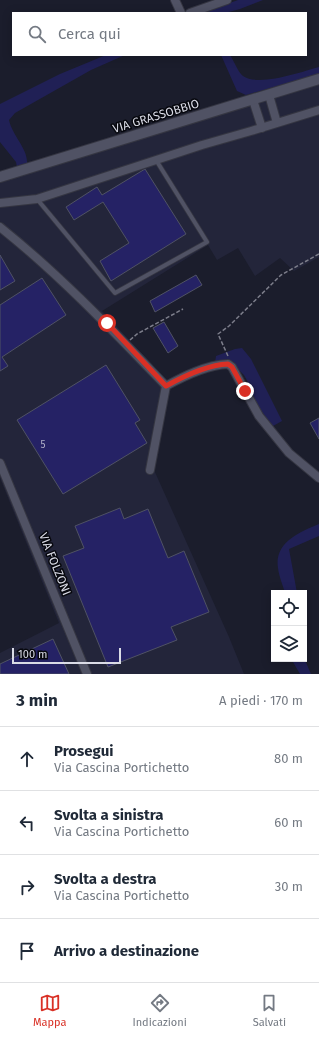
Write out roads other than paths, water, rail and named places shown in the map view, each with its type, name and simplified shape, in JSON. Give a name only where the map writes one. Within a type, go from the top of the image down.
[{"type":"street","points":[[175,0],[181,12]]},
{"type":"street","points":[[193,12],[228,0]]},
{"type":"street","name":"VIA GRASSOBBIO","points":[[0,177],[253,100],[319,78]]},
{"type":"street","points":[[269,95],[277,123]]},
{"type":"street","points":[[253,100],[262,128]]},
{"type":"street","points":[[0,203],[37,199],[156,160],[319,110]]},
{"type":"street","points":[[0,227],[107,323],[166,386]]},
{"type":"street","points":[[166,386],[184,376],[220,364],[228,364],[232,367],[259,416],[289,453],[319,478]]},
{"type":"street","points":[[150,470],[166,386]]},
{"type":"street","name":"VIA FOLZONI","points":[[0,463],[87,674]]},
{"type":"lane","points":[[37,199],[115,293],[208,242],[156,160]]}]
